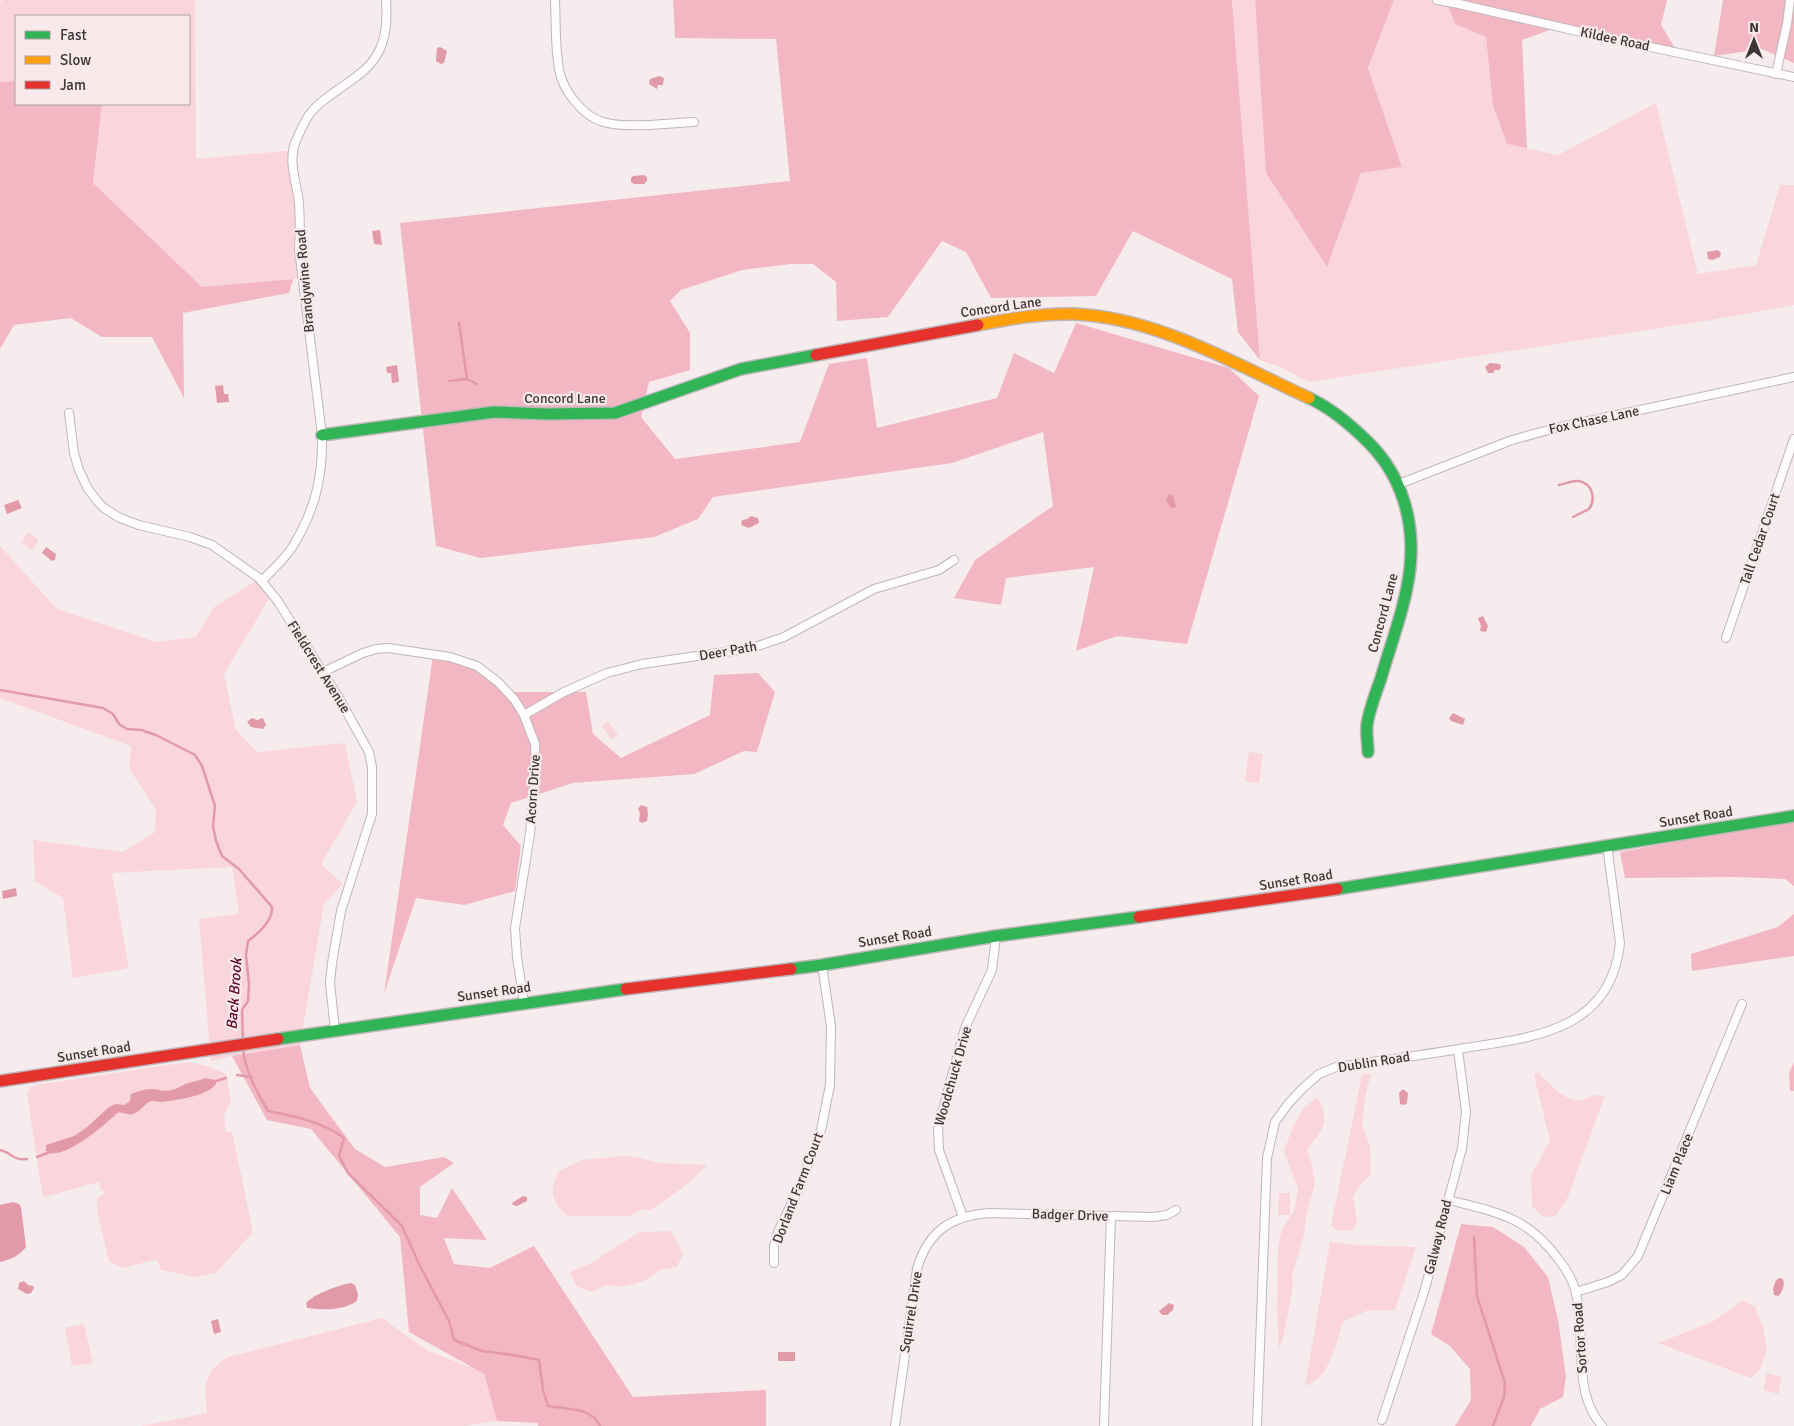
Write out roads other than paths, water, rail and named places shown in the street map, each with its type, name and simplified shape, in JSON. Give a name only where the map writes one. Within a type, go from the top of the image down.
[{"type":"street","name":"Brandywine Road","points":[[262,581],[292,547],[309,515],[319,486],[322,458],[322,435],[300,249],[300,221],[293,151],[313,110],[361,72],[380,50],[385,34],[386,0]]},
{"type":"street","points":[[555,0],[559,69],[564,86],[570,97],[582,109],[604,123],[628,125],[694,122]]},
{"type":"street","name":"Kildee Road","points":[[1437,0],[1794,77]]},
{"type":"street","points":[[1776,74],[1788,24],[1790,0]]},
{"type":"street","name":"Concord Lane","points":[[322,435],[494,412],[547,414],[616,413],[741,369],[1021,317],[1073,314],[1124,321],[1175,336],[1320,403],[1359,433],[1382,456],[1399,484],[1411,541],[1410,569],[1404,601],[1366,725],[1368,752]]},
{"type":"street","name":"Fox Chase Lane","points":[[1399,484],[1512,440],[1538,432],[1794,377]]},
{"type":"street","name":"Fieldcrest Avenue","points":[[69,413],[74,453],[79,470],[88,489],[104,508],[120,518],[139,526],[190,537],[212,545],[262,581],[278,600],[323,672],[369,752],[372,766],[372,814],[341,911],[332,963],[330,983],[335,1030]]},
{"type":"street","name":"Tall Cedar Court","points":[[1726,638],[1794,439]]},
{"type":"street","name":"Deer Path","points":[[524,714],[564,692],[607,673],[642,664],[752,648],[784,637],[874,588],[939,570],[954,560]]},
{"type":"street","name":"Acorn Drive","points":[[323,672],[363,653],[376,649],[388,648],[450,657],[477,666],[498,682],[514,699],[524,714],[535,744],[536,768],[530,834],[515,928],[516,957],[524,1003]]},
{"type":"street","name":"Sunset Road","points":[[0,1081],[335,1030],[654,985],[822,965],[996,936],[1294,896],[1794,816]]},
{"type":"street","name":"Dublin Road","points":[[1257,1426],[1267,1158],[1275,1122],[1303,1088],[1319,1074],[1336,1067],[1458,1050],[1538,1036],[1568,1025],[1593,1005],[1606,987],[1618,958],[1620,942],[1607,846]]},
{"type":"street","name":"Woodchuck Drive","points":[[963,1217],[938,1150],[938,1127],[965,1028],[992,970],[996,936]]},
{"type":"street","name":"Dorland Farm Court","points":[[774,1263],[774,1246],[778,1232],[800,1188],[821,1130],[830,1085],[831,1026],[822,965]]},
{"type":"street","name":"Liam Place","points":[[1576,1292],[1608,1282],[1622,1275],[1638,1256],[1742,1004]]},
{"type":"street","name":"Galway Road","points":[[1382,1420],[1425,1289],[1449,1200],[1452,1179],[1462,1148],[1466,1112],[1458,1050]]},
{"type":"street","name":"Sortor Road","points":[[1449,1200],[1492,1211],[1524,1224],[1548,1244],[1564,1266],[1576,1292],[1582,1377],[1586,1400],[1602,1426]]},
{"type":"street","name":"Badger Drive","points":[[963,1217],[989,1213],[1153,1218],[1167,1215],[1176,1210]]},
{"type":"street","points":[[1104,1426],[1111,1216]]},
{"type":"street","name":"Squirrel Drive","points":[[895,1426],[920,1258],[934,1236],[952,1221],[963,1217]]},
{"type":"waterway","points":[[459,323],[467,379]]},
{"type":"waterway","points":[[449,381],[467,379],[477,384]]},
{"type":"waterway","points":[[1559,485],[1579,481],[1587,485],[1592,492],[1593,497],[1589,509],[1573,517]]},
{"type":"waterway","name":"Back Brook","points":[[0,690],[103,708],[113,714],[119,724],[127,729],[141,730],[156,735],[195,755],[202,766],[215,806],[213,826],[222,856],[239,869],[272,907],[268,922],[248,941],[246,955],[249,984],[248,1001],[242,1010],[243,1042]]},
{"type":"waterway","name":"Back Brook","points":[[243,1047],[248,1072],[268,1111],[318,1124],[344,1138],[339,1156],[348,1173],[402,1226],[419,1264],[449,1321],[454,1340],[482,1351],[539,1360],[543,1390],[548,1406],[585,1412],[591,1415],[600,1426]]},
{"type":"waterway","points":[[237,1075],[252,1077]]},
{"type":"waterway","points":[[213,1082],[226,1078]]},
{"type":"waterway","points":[[0,1150],[15,1158],[27,1159]]},
{"type":"waterway","points":[[37,1157],[50,1152]]},
{"type":"waterway","points":[[1474,1237],[1477,1296],[1505,1383],[1504,1397],[1493,1426]]}]
